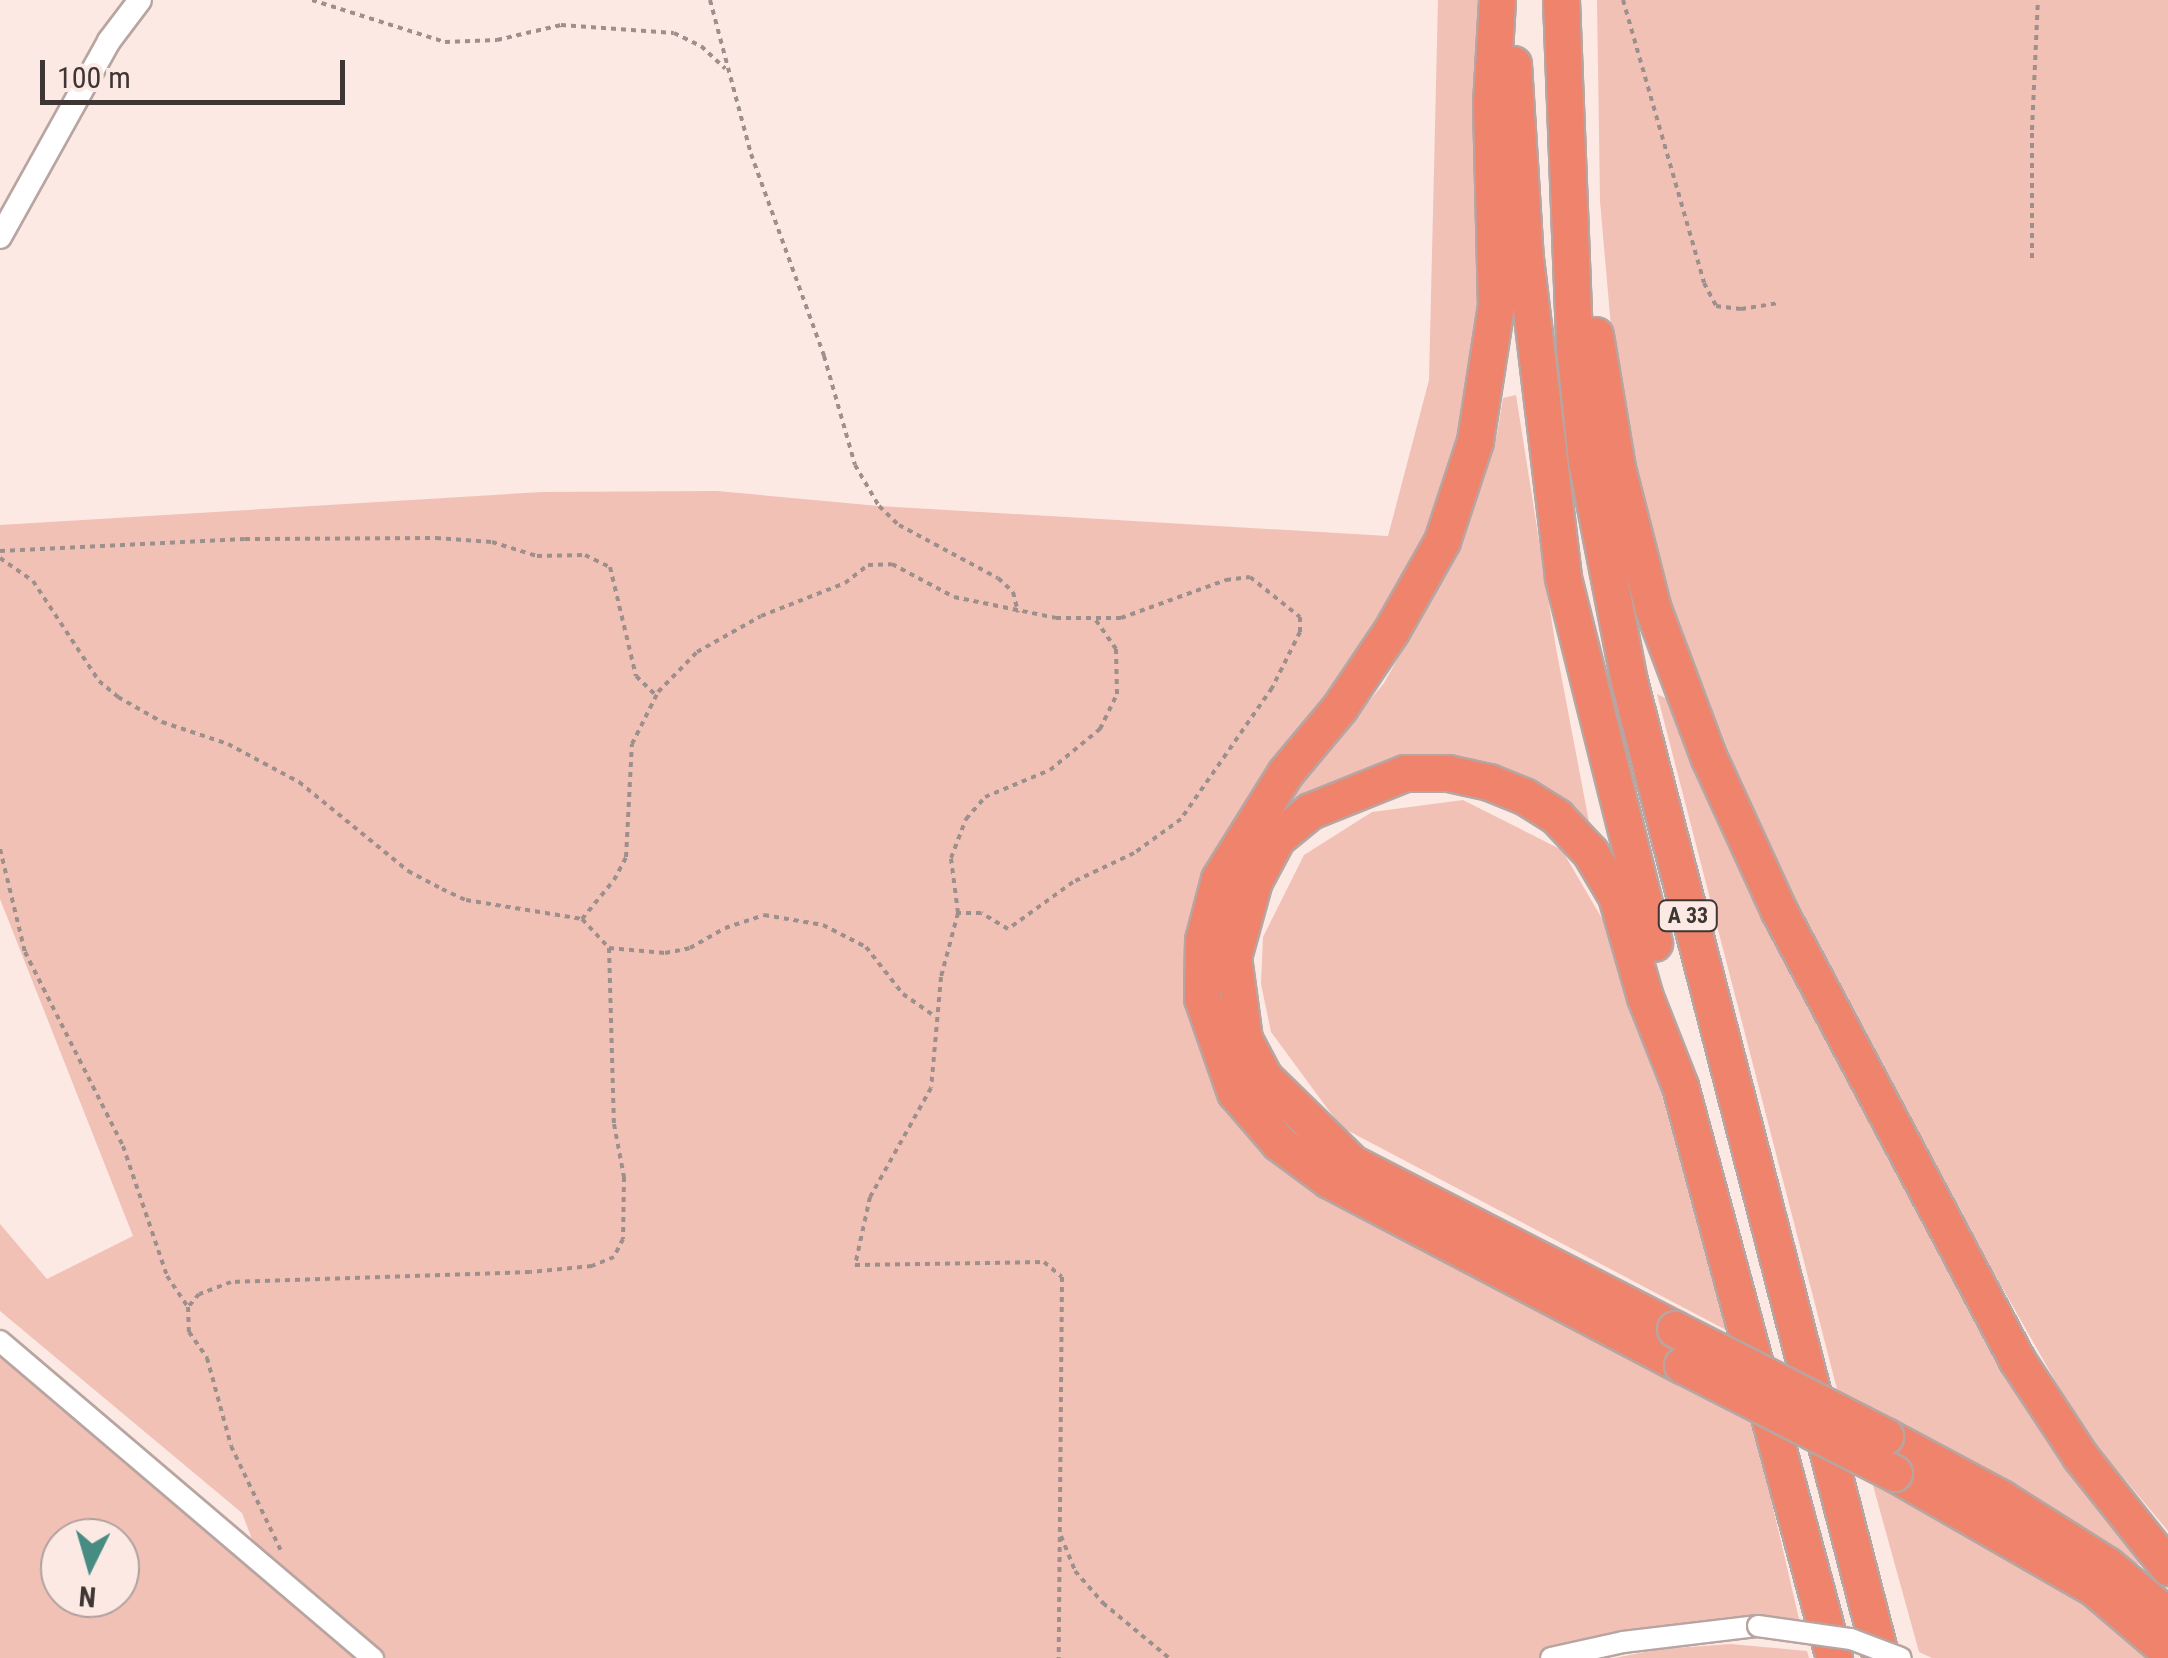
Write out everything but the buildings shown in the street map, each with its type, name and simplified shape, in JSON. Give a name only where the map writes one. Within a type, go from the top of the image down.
[{"type":"highway","points":[[1497,0],[1491,102],[1496,305],[1475,441],[1442,541],[1391,631],[1340,708],[1285,773],[1219,880],[1203,940],[1202,998],[1235,1092],[1280,1144],[1329,1180],[1894,1473],[2094,1588],[2168,1652]]},
{"type":"highway","name":"A 33","points":[[1509,0],[1525,258],[1563,578],[1669,1002],[1680,1086],[1834,1658]]},
{"type":"highway","name":"A 33","points":[[1561,0],[1574,346],[1586,460],[1628,681],[1881,1658]]},
{"type":"highway","points":[[1566,162],[1616,468],[1653,609],[1709,758],[1779,911],[2018,1360],[2080,1456],[2168,1567]]},
{"type":"highway","points":[[1680,1086],[1645,997],[1616,896],[1590,852],[1557,816],[1524,796],[1489,782],[1448,773],[1405,773],[1310,810],[1277,838],[1254,881],[1234,956],[1244,1039],[1264,1077],[1352,1163],[1885,1436],[2016,1508],[2106,1565],[2168,1616]]},
{"type":"street","points":[[0,236],[109,40],[140,0]]},
{"type":"street","points":[[0,1341],[373,1658]]},
{"type":"street","points":[[1551,1658],[1623,1642],[1758,1626],[1850,1639],[1901,1658]]},
{"type":"path","points":[[312,0],[444,42],[497,40],[561,25],[674,33],[701,46],[725,68]]},
{"type":"path","points":[[710,0],[751,154],[824,356],[855,465],[879,506],[899,526],[998,578],[1013,592],[1018,612]]},
{"type":"path","points":[[1623,0],[1704,284],[1716,306],[1741,310],[1777,303]]},
{"type":"path","points":[[2032,258],[2038,0]]},
{"type":"path","points":[[0,554],[245,539],[436,538],[492,542],[537,556],[585,555],[610,568],[636,676],[656,695]]},
{"type":"path","points":[[0,554],[33,581],[99,681],[118,698],[162,722],[228,744],[299,782],[408,871],[442,889],[466,900],[582,919],[609,948],[614,1124],[624,1177],[623,1239],[614,1257],[592,1266],[530,1272],[232,1282],[199,1294],[188,1307]]},
{"type":"path","points":[[582,919],[614,880],[626,857],[632,744],[656,695],[697,652],[762,616],[845,583],[868,565],[892,564],[954,596],[1018,612],[1094,618],[1121,618],[1226,580],[1250,577],[1300,616],[1300,632],[1272,688],[1181,819],[1134,853],[1073,882],[1008,929],[981,913],[958,913]]},
{"type":"path","points":[[1059,1658],[1062,1277],[1044,1262],[854,1265],[870,1197],[931,1088],[941,977],[958,913],[951,858],[966,819],[985,797],[1050,770],[1100,729],[1117,694],[1116,650],[1094,618]]},
{"type":"path","points":[[0,849],[24,952],[122,1146],[167,1276],[188,1307],[189,1332],[207,1358],[231,1446],[282,1553],[294,1591]]},
{"type":"path","points":[[609,948],[665,953],[690,948],[725,928],[764,916],[823,925],[866,947],[903,994],[938,1018]]},
{"type":"path","points":[[1059,1532],[1075,1571],[1103,1603],[1170,1658]]},
{"type":"shaded area","points":[[1438,0],[1482,0],[1486,298],[1468,433],[1434,537],[1347,677],[1267,778],[1202,998],[1279,1143],[1750,1408],[1802,1632],[1758,1626],[1551,1658],[0,1658],[0,1345],[257,1552],[242,1513],[0,1311],[0,1224],[47,1279],[133,1236],[0,899],[0,525],[542,492],[717,491],[879,506],[1388,536],[1429,380]]},
{"type":"shaded area","points":[[1597,0],[2168,0],[2168,1531],[2082,1428],[1966,1224],[1769,856],[1642,527],[1611,327],[1600,201]]},
{"type":"shaded area","points":[[1516,395],[1556,648],[1590,827],[1510,770],[1429,758],[1346,777],[1289,814],[1285,803],[1384,683],[1457,552],[1497,435],[1503,398]]},
{"type":"shaded area","points":[[1657,694],[1676,703],[1745,872],[2161,1577],[1838,1393]]},
{"type":"shaded area","points":[[1463,800],[1562,850],[1625,958],[1726,1330],[1341,1127],[1271,1032],[1261,984],[1263,937],[1304,855],[1372,812]]},
{"type":"shaded area","points":[[1869,1471],[2101,1604],[2157,1658],[1932,1658],[1919,1652]]},
{"type":"shaded area","points":[[1731,1644],[1807,1651],[1809,1658],[1614,1658],[1661,1649]]}]
